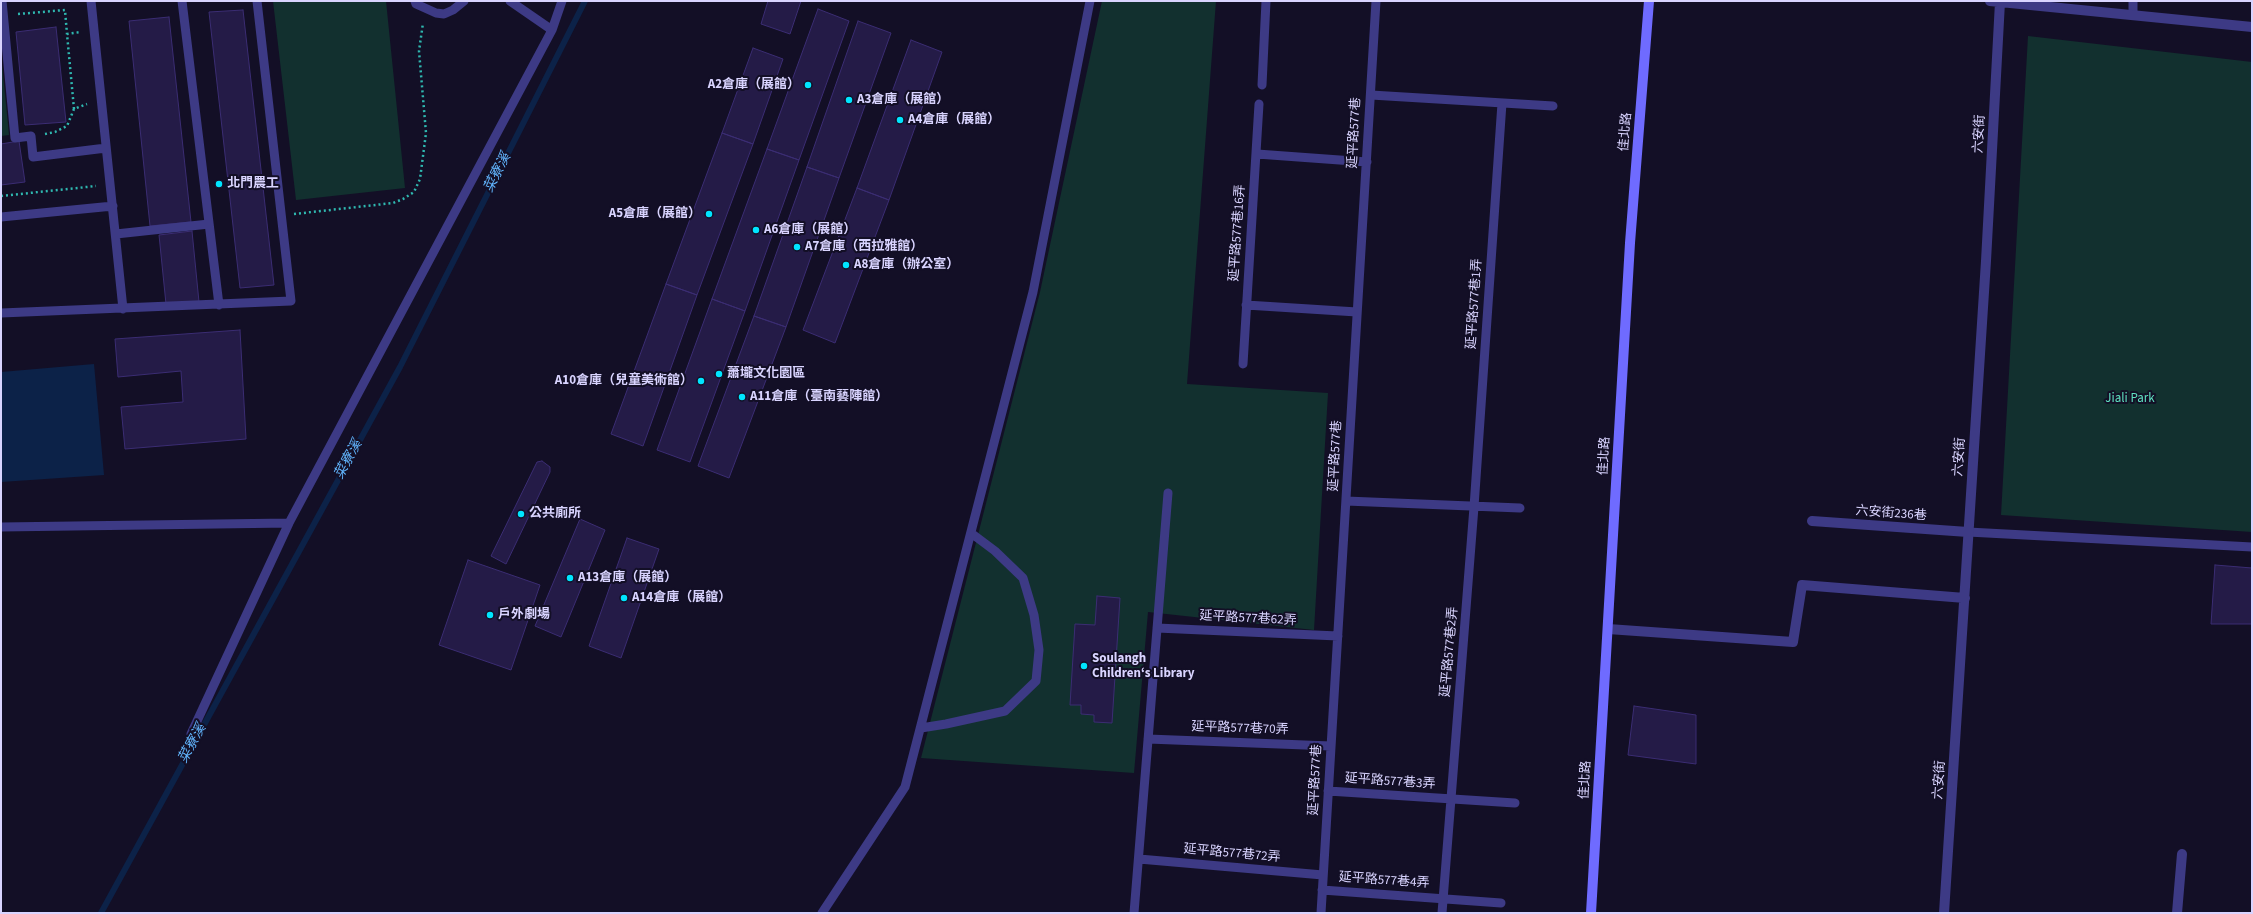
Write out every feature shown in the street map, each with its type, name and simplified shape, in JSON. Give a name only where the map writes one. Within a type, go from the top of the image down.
[{"type":"street","name":"佳北路","points":[[1591,913],[1630,243],[1649,1]]},
{"type":"street","points":[[1996,2],[2252,27]]},
{"type":"street","name":"六安街","points":[[1944,913],[1965,598],[1996,2]]},
{"type":"street","name":"六安街236巷","points":[[1812,521],[1968,532]]},
{"type":"street","points":[[1608,629],[1793,642],[1802,585],[1965,598]]},
{"type":"street","points":[[2177,913],[2182,854]]},
{"type":"lane","points":[[2,1],[15,138],[31,136],[33,158],[106,148]]},
{"type":"lane","points":[[91,1],[124,309]]},
{"type":"lane","points":[[182,1],[219,305]]},
{"type":"lane","points":[[1,313],[291,301],[257,1]]},
{"type":"lane","points":[[415,1],[416,4],[427,9],[436,13],[444,14],[464,1]]},
{"type":"lane","points":[[510,1],[552,30]]},
{"type":"lane","points":[[190,734],[289,523],[552,30],[562,1]]},
{"type":"lane","points":[[822,913],[905,787],[1033,292],[1090,1]]},
{"type":"lane","points":[[1262,85],[1266,1]]},
{"type":"lane","name":"延平路577巷","points":[[1321,913],[1376,1]]},
{"type":"lane","points":[[2132,15],[2133,1]]},
{"type":"lane","points":[[1371,95],[1553,106]]},
{"type":"lane","name":"延平路577巷1弄","points":[[1474,507],[1502,103]]},
{"type":"lane","name":"延平路577巷16弄","points":[[1243,364],[1259,104]]},
{"type":"lane","points":[[1257,154],[1367,162]]},
{"type":"lane","points":[[1,217],[113,206]]},
{"type":"lane","points":[[116,234],[209,224]]},
{"type":"lane","points":[[1246,305],[1357,312]]},
{"type":"lane","points":[[1134,913],[1168,493]]},
{"type":"lane","points":[[1346,501],[1520,508]]},
{"type":"lane","name":"延平路577巷2弄","points":[[1451,798],[1474,507]]},
{"type":"lane","points":[[1,527],[289,523]]},
{"type":"lane","points":[[1968,532],[2252,547]]},
{"type":"lane","points":[[921,728],[1005,711],[1036,681],[1039,650],[1034,615],[1023,578],[995,551],[971,533]]},
{"type":"lane","name":"延平路577巷62弄","points":[[1157,628],[1338,636]]},
{"type":"lane","name":"延平路577巷70弄","points":[[1148,739],[1331,746]]},
{"type":"lane","name":"延平路577巷3弄","points":[[1328,791],[1451,798],[1515,804]]},
{"type":"lane","name":"延平路577巷3弄","points":[[1443,898],[1451,798]]},
{"type":"lane","name":"延平路577巷72弄","points":[[1139,859],[1323,875]]},
{"type":"lane","name":"延平路577巷4弄","points":[[1322,890],[1501,903]]},
{"type":"lane","name":"延平路577巷4弄","points":[[1442,913],[1443,898]]},
{"type":"path","points":[[282,215],[393,203],[414,192],[420,179],[426,152],[426,133],[419,51],[422,26],[427,9]]},
{"type":"path","points":[[3,15],[65,10],[74,109],[67,126],[62,130],[31,136]]},
{"type":"path","points":[[67,34],[94,30]]},
{"type":"path","points":[[74,109],[83,105],[102,102]]},
{"type":"path","points":[[1,196],[111,184]]},
{"type":"green space","points":[[273,1],[386,1],[405,188],[296,200]]},
{"type":"green space","points":[[1102,1],[1216,1],[1187,384],[1328,393],[1314,630],[1148,612],[1134,773],[921,758],[1040,292]]},
{"type":"green space","name":"Jiali Park","points":[[2028,36],[2252,62],[2252,532],[2001,515]]},
{"type":"green space","points":[[1,54],[9,135],[1,136]]},
{"type":"water","points":[[94,364],[104,475],[1,482],[1,372]]},
{"type":"building","points":[[768,1],[801,1],[790,34],[761,24]]},
{"type":"building","name":"A2倉庫（展館）","points":[[818,9],[849,21],[799,160],[767,149]]},
{"type":"building","points":[[243,10],[274,285],[240,288],[209,12]]},
{"type":"building","points":[[169,17],[191,222],[150,226],[129,21]]},
{"type":"building","name":"A3倉庫（展館）","points":[[858,21],[891,33],[839,178],[807,167]]},
{"type":"building","points":[[56,27],[66,122],[25,125],[16,32]]},
{"type":"building","name":"A4倉庫（展館）","points":[[911,40],[942,52],[889,200],[857,188]]},
{"type":"building","points":[[753,48],[783,59],[753,144],[722,133]]},
{"type":"building","name":"A5倉庫（展館）","points":[[722,133],[753,144],[697,295],[666,284]]},
{"type":"building","points":[[19,141],[25,182],[1,185],[1,144]]},
{"type":"building","name":"A6倉庫（展館）","points":[[767,149],[799,160],[745,311],[712,299]]},
{"type":"building","name":"A7倉庫（西拉雅館）","points":[[807,167],[839,178],[786,327],[754,316]]},
{"type":"building","name":"A8倉庫（辦公室）","points":[[857,188],[889,200],[835,343],[803,330]]},
{"type":"building","points":[[192,231],[199,302],[166,304],[159,235]]},
{"type":"building","points":[[666,284],[697,295],[643,446],[611,434]]},
{"type":"building","name":"A10倉庫（兒童美術館）","points":[[712,299],[745,311],[690,462],[657,450]]},
{"type":"building","name":"A11倉庫（臺南藝陣館）","points":[[754,316],[786,327],[729,478],[698,466]]},
{"type":"building","points":[[240,330],[246,439],[125,449],[121,407],[183,402],[181,371],[118,377],[115,339]]},
{"type":"building","name":"公共廁所","points":[[542,461],[550,467],[550,472],[506,564],[491,556],[537,462]]},
{"type":"building","name":"A13倉庫（展館）","points":[[580,519],[605,530],[561,637],[535,626]]},
{"type":"building","name":"A14倉庫（展館）","points":[[627,538],[659,549],[621,658],[589,646]]},
{"type":"building","name":"戶外劇場","points":[[468,560],[540,585],[511,670],[439,645]]},
{"type":"building","points":[[2215,565],[2252,568],[2252,624],[2211,624]]},
{"type":"building","points":[[1097,596],[1120,598],[1112,723],[1094,722],[1094,715],[1081,714],[1081,705],[1070,705],[1075,624],[1095,625]]},
{"type":"building","points":[[1634,706],[1696,715],[1696,764],[1628,755]]},
{"type":"waterway","name":"菜寮溪","points":[[101,913],[400,367],[585,1]]},
{"type":"place","name":"A2倉庫（展館）","points":[[808,85]]},
{"type":"place","name":"A3倉庫（展館）","points":[[849,100]]},
{"type":"place","name":"A4倉庫（展館）","points":[[900,120]]},
{"type":"place","name":"北門農工","points":[[219,184]]},
{"type":"place","name":"A5倉庫（展館）","points":[[709,214]]},
{"type":"place","name":"A6倉庫（展館）","points":[[756,230]]},
{"type":"place","name":"A7倉庫（西拉雅館）","points":[[797,247]]},
{"type":"place","name":"A8倉庫（辦公室）","points":[[846,265]]},
{"type":"place","name":"蕭壠文化園區","points":[[719,374]]},
{"type":"place","name":"A10倉庫（兒童美術館）","points":[[701,381]]},
{"type":"place","name":"A11倉庫（臺南藝陣館）","points":[[742,397]]},
{"type":"place","name":"公共廁所","points":[[521,514]]},
{"type":"place","name":"A13倉庫（展館）","points":[[570,578]]},
{"type":"place","name":"A14倉庫（展館）","points":[[624,598]]},
{"type":"place","name":"戶外劇場","points":[[490,615]]},
{"type":"place","name":"Soulangh Children‘s Library","points":[[1084,666]]}]
